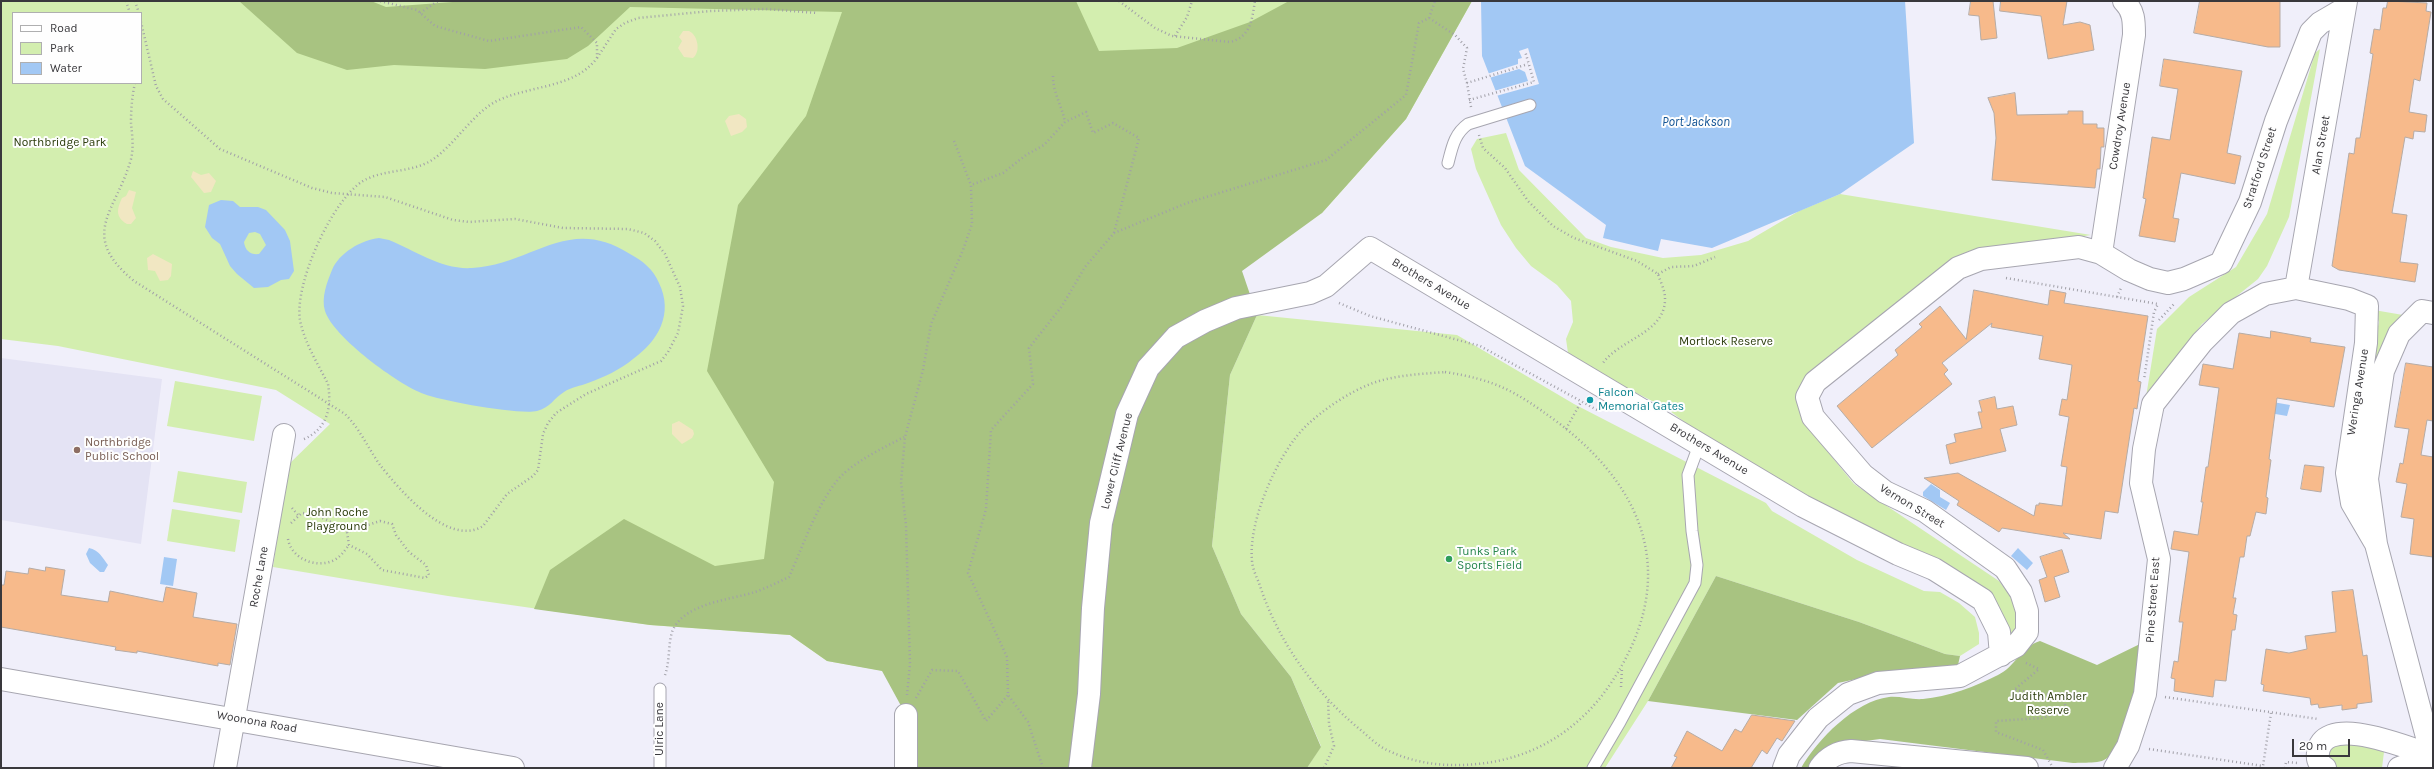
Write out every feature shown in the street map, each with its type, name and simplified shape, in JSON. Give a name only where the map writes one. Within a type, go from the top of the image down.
[{"type":"street","name":"Cowdroy Avenue","points":[[2101,253],[2134,35],[2134,20],[2130,7],[2124,1]]},
{"type":"street","name":"Stratford Street","points":[[2101,253],[2129,270],[2150,279],[2168,283],[2184,279],[2221,263],[2250,202],[2276,121],[2311,32],[2320,22],[2345,5]]},
{"type":"street","name":"Alan Street","points":[[2296,288],[2345,5]]},
{"type":"street","name":"Vernon Street","points":[[1784,768],[1789,755],[1818,718],[1848,694],[1878,683],[1960,676],[2016,646],[2027,632],[2027,611],[2021,592],[2005,568],[1925,511],[1885,492],[1863,475],[1813,417],[1807,397],[1815,382],[1958,268],[1981,259],[2079,247],[2101,253]]},
{"type":"street","name":"Lower Cliff Avenue","points":[[1080,768],[1089,694],[1093,608],[1101,523],[1127,414],[1148,368],[1176,336],[1217,315],[1236,308],[1310,293],[1326,286],[1370,248]]},
{"type":"street","name":"Brothers Avenue","points":[[1370,248],[1653,415],[1699,445],[1804,506],[1898,554],[1934,568],[1983,600],[1999,632],[2001,654]]},
{"type":"street","name":"Pine Street East","points":[[2116,768],[2128,746],[2145,694],[2159,559],[2141,483],[2144,449],[2153,404],[2202,342],[2232,313],[2265,294],[2296,288]]},
{"type":"street","name":"Weringa Avenue","points":[[2296,288],[2349,299],[2367,306],[2366,343],[2346,473],[2352,503],[2376,544]]},
{"type":"street","name":"Weringa Avenue","points":[[2428,312],[2399,334],[2383,371],[2367,479],[2376,544],[2433,756]]},
{"type":"street","name":"Roche Lane","points":[[225,768],[283,442]]},
{"type":"street","name":"Woonona Road","points":[[1,679],[234,718],[512,768]]},
{"type":"street","points":[[906,715],[906,768]]},
{"type":"street","points":[[2325,768],[2320,764],[2318,759],[2320,745],[2327,736],[2336,733],[2388,740],[2433,756]]},
{"type":"street","points":[[1820,768],[1825,761],[1838,752],[1851,751],[2027,768]]},
{"type":"street","points":[[2399,768],[2433,756]]},
{"type":"lane","points":[[1448,163],[1454,140],[1460,130],[1475,122],[1530,105]]},
{"type":"lane","points":[[1593,768],[1695,583],[1697,565],[1688,475],[1699,445]]},
{"type":"lane","name":"Ulric Lane","points":[[660,689],[660,768]]},
{"type":"path","points":[[126,1],[130,12]]},
{"type":"path","points":[[135,1],[139,12]]},
{"type":"path","points":[[380,1],[417,10],[434,26],[489,41],[582,27],[597,43],[597,58]]},
{"type":"path","points":[[420,13],[438,1]]},
{"type":"path","points":[[1119,1],[1155,28],[1176,36],[1230,42],[1239,40],[1247,33],[1255,1]]},
{"type":"path","points":[[1176,36],[1187,17],[1192,1]]},
{"type":"path","points":[[283,442],[315,434],[324,424],[330,405],[328,384],[307,339],[300,320],[299,305],[301,287],[307,267],[327,228],[348,194],[363,181],[430,161],[443,152],[478,116],[498,100],[581,75],[597,58],[616,29],[625,23],[638,18],[758,9],[817,13]]},
{"type":"path","points":[[1429,18],[1455,36],[1467,48],[1463,69],[1467,83],[1468,100],[1483,148],[1505,168],[1528,202],[1553,226],[1574,238],[1637,261],[1658,274],[1665,297],[1664,309],[1652,326],[1618,350],[1601,366]]},
{"type":"path","points":[[135,84],[131,108],[131,158],[108,210],[105,222],[105,239],[111,256],[119,268],[134,281],[281,372],[353,422],[380,464],[430,517],[450,528],[460,530],[478,529],[489,518],[507,494],[516,486],[526,482],[538,470],[543,434],[548,423],[556,413],[586,394],[661,361],[668,352],[682,320],[683,306],[680,287],[673,268],[655,241],[644,233],[607,227],[546,226],[515,219],[469,222],[453,220],[385,196],[348,194],[312,188],[212,143],[163,99],[156,86],[142,26]]},
{"type":"path","points":[[1468,100],[1534,82],[1525,51]]},
{"type":"path","points":[[1467,83],[1528,64]]},
{"type":"path","points":[[1053,76],[1053,90],[1063,110],[1065,122]]},
{"type":"path","points":[[972,185],[1003,173],[1026,155],[1044,145],[1065,122],[1086,112],[1092,133],[1113,123],[1139,138],[1114,232]]},
{"type":"path","points":[[906,715],[910,664],[906,525],[901,482],[905,436],[923,370],[931,324],[963,250],[972,224],[972,185],[954,141]]},
{"type":"path","points":[[1658,274],[1671,267],[1694,266],[1715,257]]},
{"type":"path","points":[[2003,278],[2158,304],[2154,312],[2141,400],[2153,404]]},
{"type":"path","points":[[1326,286],[1332,300],[1370,316],[1480,346],[1605,414]]},
{"type":"path","points":[[1445,372],[1477,377],[1512,390],[1566,428],[1607,466],[1636,511],[1648,562],[1646,612],[1622,667],[1597,703],[1555,739],[1525,755],[1478,764],[1433,765],[1386,750],[1340,714],[1286,645],[1264,598],[1252,560],[1254,521],[1271,478],[1304,428],[1343,398],[1373,383],[1406,376],[1445,372]]},
{"type":"path","points":[[1566,428],[1581,402]]},
{"type":"path","points":[[660,689],[669,663],[672,632],[688,612],[720,599],[755,592],[789,577],[819,512],[836,481],[871,454],[905,436]]},
{"type":"path","points":[[289,527],[296,516],[302,513],[311,513],[347,532],[374,522],[392,524],[396,535],[409,552],[426,565],[428,575],[425,578],[420,578],[382,570],[367,554],[349,544]]},
{"type":"path","points":[[347,532],[349,544]]},
{"type":"path","points":[[286,533],[289,549],[297,557],[307,561],[323,563],[335,560],[349,544]]},
{"type":"path","points":[[2039,669],[2014,690],[2062,696],[2067,710],[2042,718],[1996,721],[1996,732],[2043,750],[2053,768]]},
{"type":"path","points":[[906,715],[932,670],[958,671],[986,721],[1008,695]]},
{"type":"path","points":[[2145,694],[2321,720]]},
{"type":"path","points":[[1324,768],[1334,746],[1329,724],[1328,699]]},
{"type":"path","points":[[2128,746],[2263,766],[2271,713]]},
{"type":"shaded area","name":"Northbridge Public School","points":[[1,358],[162,379],[141,544],[1,520]]},
{"type":"green space","points":[[1,1],[1472,1],[1406,119],[1322,213],[1218,253],[964,685],[827,661],[790,635],[650,625],[448,596],[273,567],[288,465],[330,424],[276,390],[58,346],[1,339]]},
{"type":"green space","points":[[239,1],[371,1],[386,7],[466,1],[1076,1],[1099,51],[1177,48],[1250,22],[1289,1],[1472,1],[1406,119],[1322,213],[1242,271],[1257,315],[1230,375],[1212,546],[1241,614],[1291,677],[1321,747],[1307,768],[906,768],[906,715],[882,671],[827,661],[790,635],[650,625],[534,609],[550,570],[624,519],[715,566],[764,559],[774,482],[707,371],[738,205],[806,116],[842,12],[630,7],[588,46],[567,59],[485,69],[394,65],[347,70],[297,53]]},
{"type":"green space","points":[[2320,49],[2289,217],[2267,266],[2258,279],[2202,324],[2146,397],[2157,329],[2189,297],[2236,267],[2267,214],[2315,53]]},
{"type":"green space","name":"Mortlock Reserve","points":[[1506,133],[1519,170],[1586,238],[1611,247],[1663,258],[1701,255],[1748,241],[1799,211],[1840,194],[2091,235],[1968,254],[1817,372],[1806,425],[1854,484],[1999,581],[2014,600],[2020,628],[2012,636],[2006,632],[1999,609],[1691,427],[1666,408],[1581,365],[1568,353],[1566,339],[1573,322],[1571,301],[1557,285],[1531,266],[1516,248],[1501,225],[1476,169],[1471,149],[1477,139]]},
{"type":"green space","points":[[2374,310],[2403,315],[2356,470],[2370,360],[2379,322]]},
{"type":"green space","name":"Tunks Park Sports Field","points":[[1257,315],[1457,335],[1574,404],[1766,503],[1772,511],[1857,560],[1924,591],[1940,592],[1959,603],[1975,617],[1979,633],[1979,644],[1960,656],[1945,654],[1859,622],[1716,576],[1648,701],[1605,768],[1307,768],[1321,746],[1291,677],[1241,614],[1212,546],[1230,375]]},
{"type":"green space","points":[[175,381],[262,396],[254,441],[167,426]]},
{"type":"green space","points":[[178,471],[247,482],[242,513],[173,502]]},
{"type":"green space","points":[[172,509],[240,520],[235,552],[167,541]]},
{"type":"green space","points":[[1716,576],[1859,622],[1945,654],[1960,656],[1958,665],[1870,676],[1838,683],[1797,720],[1648,701]]},
{"type":"green space","name":"Judith Ambler Reserve","points":[[2040,641],[2097,665],[2142,643],[2136,690],[2128,725],[2122,740],[2114,752],[2104,760],[2073,763],[1880,739],[1843,744],[1819,768],[1801,768],[1817,745],[1827,734],[1839,723],[1863,706],[1876,700],[1889,697],[1915,699],[1932,698],[1971,687],[2004,671],[2023,652],[2033,644]]},
{"type":"green space","points":[[2385,744],[2382,768],[2335,768],[2321,745]]},
{"type":"sand","points":[[683,31],[689,31],[695,36],[698,48],[693,58],[684,57],[678,48],[682,41],[679,37]]},
{"type":"sand","points":[[739,114],[746,119],[747,127],[742,132],[731,136],[725,121],[729,116]]},
{"type":"sand","points":[[193,171],[201,175],[209,173],[216,181],[211,192],[204,193],[191,177]]},
{"type":"sand","points":[[129,190],[136,192],[132,208],[136,218],[131,224],[127,224],[120,219],[118,209],[122,198],[126,196]]},
{"type":"sand","points":[[153,254],[172,264],[171,276],[168,280],[160,281],[155,271],[148,270],[147,258]]},
{"type":"sand","points":[[679,421],[693,430],[694,434],[692,438],[682,444],[672,434],[672,424]]},
{"type":"water","name":"Port Jackson","points":[[1481,1],[1905,1],[1914,143],[1840,194],[1712,248],[1661,239],[1658,251],[1603,238],[1606,225],[1525,166],[1482,56]]},
{"type":"water","points":[[221,200],[233,201],[240,207],[258,207],[266,210],[285,230],[290,241],[294,271],[289,279],[281,280],[268,287],[254,288],[237,274],[230,266],[220,244],[212,238],[205,227],[209,205]],"holes":[[[255,232],[260,234],[266,245],[259,254],[253,254],[247,250],[244,242],[249,233]]]},
{"type":"water","points":[[379,238],[389,240],[429,259],[461,268],[493,265],[569,240],[588,239],[608,243],[639,260],[654,274],[663,294],[665,305],[664,316],[661,326],[650,344],[628,363],[606,376],[567,390],[541,410],[528,412],[514,411],[463,404],[433,397],[413,389],[399,381],[368,359],[340,334],[325,311],[325,290],[335,264],[351,248],[365,241]]},
{"type":"water","points":[[2261,400],[2290,405],[2287,416],[2252,410]]},
{"type":"water","points":[[1931,484],[1940,490],[1940,497],[1950,503],[1946,510],[1923,496],[1923,492]]},
{"type":"water","points":[[89,548],[98,552],[108,565],[104,572],[100,572],[90,563],[86,554]]},
{"type":"water","points":[[2018,548],[2033,563],[2027,570],[2011,556]]},
{"type":"water","points":[[164,557],[177,559],[173,586],[160,584]]},
{"type":"pier","points":[[1528,48],[1539,84],[1496,96],[1494,91],[1528,81],[1525,72],[1519,69],[1489,78],[1487,74],[1518,64],[1518,59],[1522,58],[1519,51]]},
{"type":"building","points":[[1971,1],[1993,1],[1997,38],[1981,40],[1979,16],[1969,15]]},
{"type":"building","points":[[2001,1],[2067,1],[2063,25],[2080,22],[2090,25],[2094,50],[2048,59],[2041,16],[2000,11]]},
{"type":"building","points":[[2200,1],[2280,1],[2280,47],[2268,47],[2194,33]]},
{"type":"building","points":[[2388,1],[2427,3],[2426,11],[2431,12],[2420,81],[2414,79],[2409,112],[2427,115],[2425,132],[2414,131],[2413,139],[2405,137],[2392,213],[2407,215],[2400,262],[2418,264],[2415,282],[2339,270],[2332,266],[2349,153],[2354,154],[2356,138],[2360,138],[2373,54],[2370,53],[2374,29],[2380,30],[2383,8],[2386,8]]},
{"type":"building","points":[[2164,59],[2242,71],[2227,153],[2241,156],[2235,184],[2181,173],[2173,218],[2179,219],[2175,242],[2139,236],[2146,199],[2143,198],[2152,137],[2170,140],[2178,89],[2160,86]]},
{"type":"building","points":[[2015,93],[2017,115],[2068,114],[2068,111],[2083,111],[2083,124],[2097,124],[2097,128],[2104,128],[2104,147],[2101,147],[2100,169],[2097,169],[2095,188],[1992,180],[1996,138],[1994,113],[1988,98]]},
{"type":"building","points":[[1974,290],[2048,305],[2050,290],[2066,293],[2064,303],[2148,316],[2138,381],[2141,382],[2137,409],[2134,408],[2118,513],[2105,511],[2101,539],[2063,533],[2070,539],[2002,528],[1999,532],[1957,505],[1959,501],[1924,478],[1958,473],[2034,516],[2036,505],[2039,505],[2039,503],[2062,506],[2067,467],[2061,466],[2069,417],[2059,415],[2062,399],[2067,400],[2072,365],[2039,359],[2043,336],[1991,327],[1992,323],[1942,363],[1948,370],[1944,374],[1952,384],[1872,448],[1837,406],[1898,355],[1895,350],[1922,327],[1919,324],[1940,306],[1966,339]]},
{"type":"building","points":[[2271,331],[2311,338],[2310,342],[2345,347],[2334,407],[2277,398],[2269,459],[2271,460],[2266,497],[2268,498],[2266,514],[2256,512],[2250,536],[2247,536],[2244,557],[2240,557],[2233,598],[2236,598],[2233,614],[2237,615],[2235,630],[2232,630],[2226,681],[2215,680],[2213,697],[2174,691],[2175,679],[2171,678],[2174,661],[2178,662],[2183,622],[2179,622],[2189,552],[2171,549],[2174,531],[2198,535],[2206,467],[2208,467],[2219,388],[2199,385],[2203,364],[2233,369],[2239,333],[2270,338]]},
{"type":"building","points":[[2406,363],[2433,367],[2433,421],[2427,420],[2421,455],[2433,457],[2433,557],[2410,554],[2414,519],[2401,517],[2407,484],[2396,482],[2400,463],[2403,464],[2409,429],[2395,427]]},
{"type":"building","points":[[1995,397],[1997,409],[2013,406],[2017,425],[2000,429],[2006,451],[1950,464],[1946,445],[1956,442],[1954,434],[1982,428],[1978,412],[1982,412],[1979,401]]},
{"type":"building","points":[[2305,465],[2324,467],[2321,492],[2301,489]]},
{"type":"building","points":[[2062,550],[2069,572],[2054,577],[2060,597],[2045,602],[2039,580],[2047,577],[2040,557]]},
{"type":"building","points":[[46,567],[65,570],[61,595],[108,602],[110,591],[163,602],[166,587],[197,593],[193,617],[237,624],[230,665],[218,663],[218,666],[137,651],[137,653],[115,650],[116,647],[1,627],[1,585],[4,585],[6,571],[28,574],[29,568],[45,571]]},
{"type":"building","points":[[2353,590],[2363,656],[2367,655],[2372,702],[2357,704],[2357,708],[2342,710],[2342,705],[2319,708],[2318,704],[2311,705],[2310,698],[2263,691],[2264,685],[2261,684],[2266,649],[2289,653],[2307,649],[2305,636],[2336,632],[2332,592]]},
{"type":"building","points":[[1752,715],[1795,721],[1782,741],[1777,738],[1767,754],[1762,750],[1751,768],[1671,768],[1677,757],[1674,756],[1687,731],[1722,751],[1735,729],[1741,732]]},
{"type":"place","name":"Falcon Memorial Gates","points":[[1590,400]]},
{"type":"place","name":"Northbridge Public School","points":[[77,450]]},
{"type":"place","name":"Tunks Park Sports Field","points":[[1449,559]]},
{"type":"park label","name":"Northbridge Park","points":[[60,143]]},
{"type":"park label","name":"John Roche Playground","points":[[337,520]]}]
